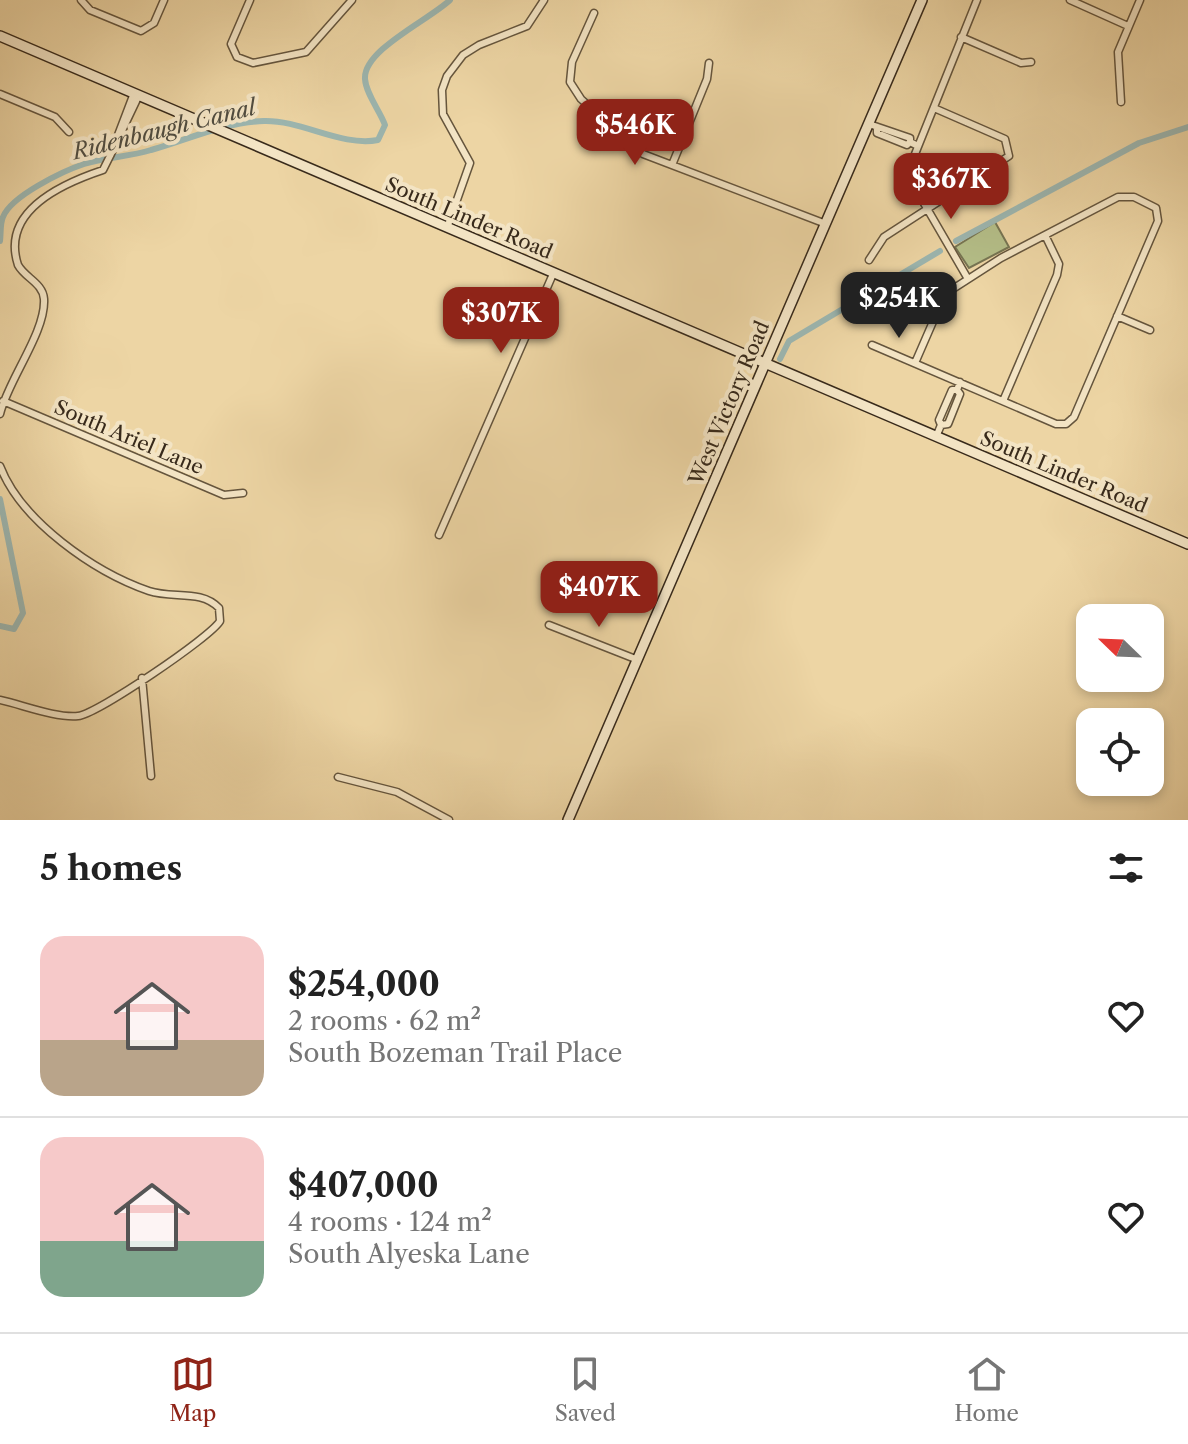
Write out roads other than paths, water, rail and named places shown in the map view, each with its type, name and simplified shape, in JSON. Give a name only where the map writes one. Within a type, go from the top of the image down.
[{"type":"street","points":[[81,0],[90,10],[135,30],[147,30],[154,23],[164,0]]},
{"type":"street","points":[[250,0],[233,35],[233,52],[242,61],[253,63],[306,52],[352,0]]},
{"type":"street","points":[[447,228],[470,163],[443,114],[442,90],[447,76],[471,50],[527,26],[544,0]]},
{"type":"street","points":[[910,0],[920,4]]},
{"type":"street","points":[[968,279],[907,174],[977,0]]},
{"type":"street","points":[[1070,0],[1128,26]]},
{"type":"street","points":[[1121,102],[1118,52],[1140,0]]},
{"type":"street","name":"West Victory Road","points":[[568,820],[826,224],[873,126],[920,4]]},
{"type":"street","points":[[594,13],[572,62],[569,73],[573,90],[632,148],[826,224]]},
{"type":"street","name":"South Linder Road","points":[[0,36],[1188,544]]},
{"type":"street","points":[[961,37],[1021,63],[1031,62]]},
{"type":"street","points":[[672,165],[707,79],[709,63]]},
{"type":"street","points":[[0,94],[55,117],[69,132]]},
{"type":"street","points":[[0,414],[37,328],[44,299],[37,285],[18,266],[12,240],[16,221],[49,191],[103,170],[137,94]]},
{"type":"street","points":[[869,260],[884,237],[1006,161],[1010,151],[1005,139],[934,108]]},
{"type":"street","points":[[873,126],[877,133],[918,146]]},
{"type":"street","points":[[872,345],[1003,401],[1066,424],[1074,417],[1158,221],[1158,211],[1134,197],[1118,197],[968,279],[941,300],[915,363]]},
{"type":"street","points":[[1003,401],[1057,275],[1059,264],[1045,235]]},
{"type":"street","points":[[439,535],[553,274]]},
{"type":"street","points":[[1117,316],[1150,330]]},
{"type":"street","points":[[936,437],[941,425],[939,420],[952,390],[957,390],[960,382]]},
{"type":"street","name":"South Ariel Lane","points":[[3,401],[224,495],[243,493]]},
{"type":"street","points":[[0,466],[14,495],[63,544],[150,591],[206,598],[219,608],[220,621],[214,631],[96,711],[73,716],[0,700]]},
{"type":"street","points":[[549,625],[638,660]]},
{"type":"street","points":[[142,678],[151,776]]},
{"type":"street","points":[[338,777],[397,792],[449,820]]},
{"type":"waterway","name":"Ridenbaugh Canal","points":[[0,241],[3,217],[16,201],[51,178],[92,162],[143,152],[249,122],[278,122],[350,140],[378,140],[385,125],[366,85],[367,68],[385,47],[450,0]]},
{"type":"waterway","points":[[956,241],[1139,143],[1188,127]]},
{"type":"waterway","points":[[780,359],[789,341],[940,251]]},
{"type":"waterway","name":"Ridenbaugh Canal","points":[[0,499],[23,613],[14,629],[0,626]]}]
